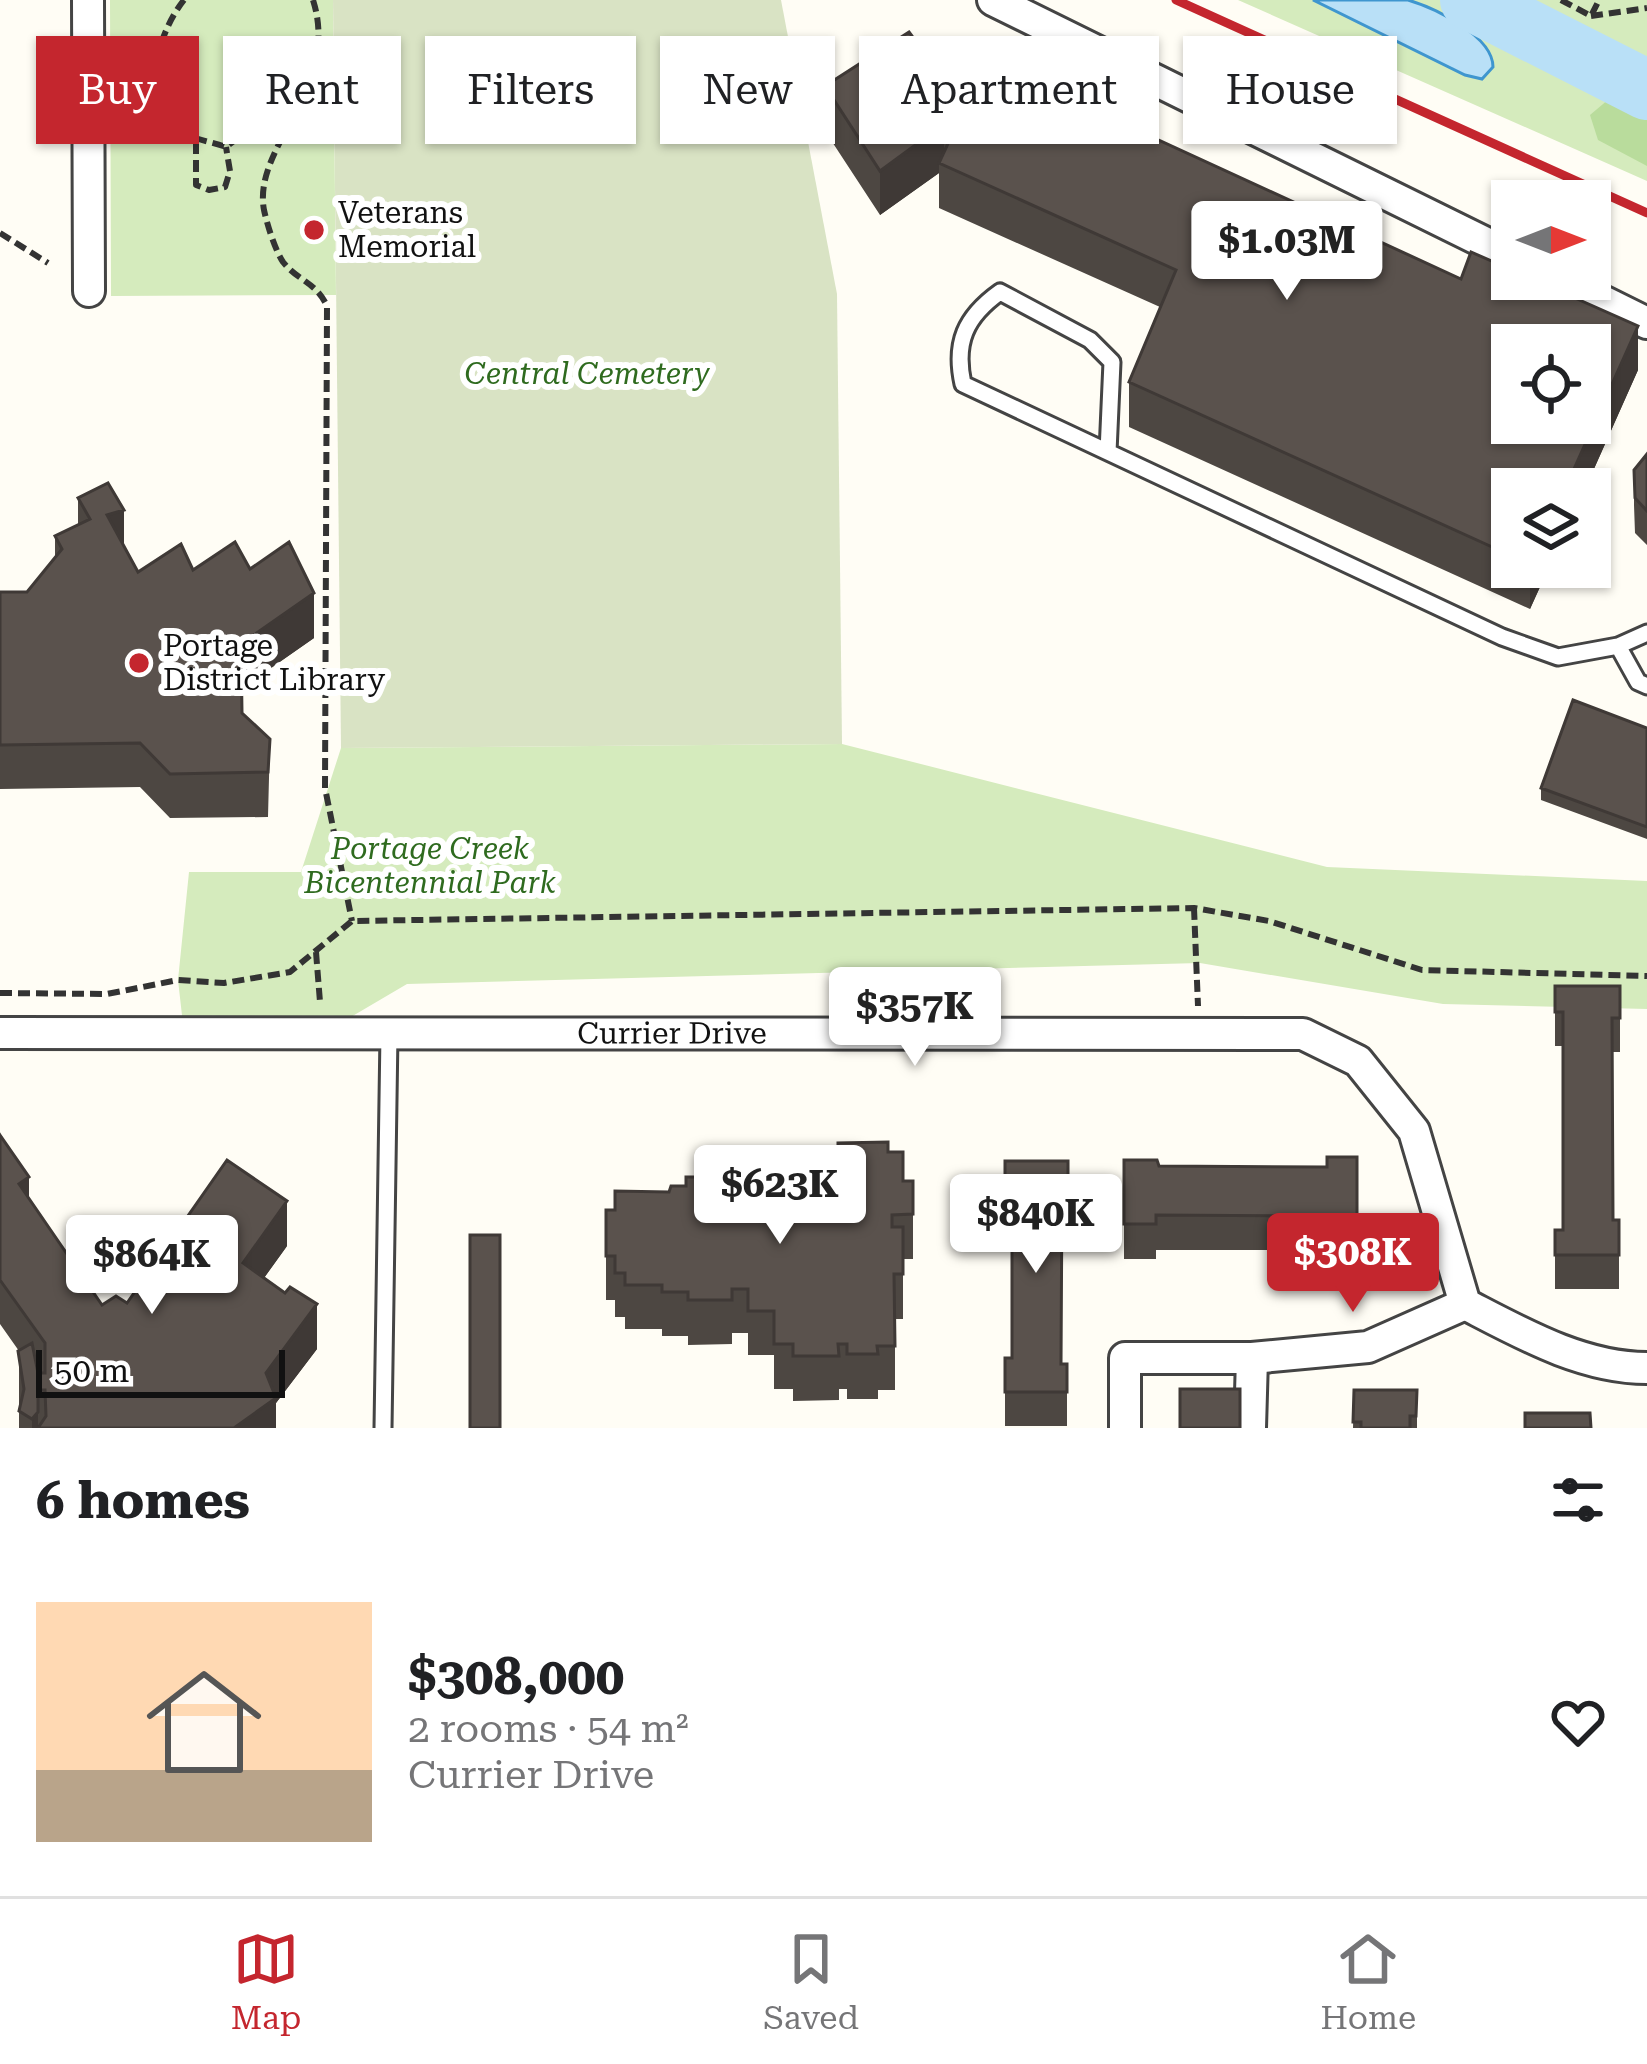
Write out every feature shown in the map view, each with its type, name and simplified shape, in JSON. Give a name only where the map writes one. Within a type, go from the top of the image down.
[{"type":"street","points":[[88,0],[89,291]]},
{"type":"street","points":[[993,0],[1491,246]]},
{"type":"street","points":[[1600,300],[1647,323]]},
{"type":"street","name":"Currier Drive","points":[[0,1033],[1303,1034],[1358,1060],[1414,1131],[1465,1304]]},
{"type":"street","points":[[1125,1428],[1125,1358],[1252,1358],[1368,1347],[1465,1304],[1537,1342],[1622,1368],[1647,1368]]},
{"type":"street","points":[[1250,1428],[1252,1358]]},
{"type":"lane","points":[[1108,452],[1112,362],[1090,340],[1000,292],[978,308],[956,349],[963,384],[1502,638],[1558,657],[1618,646],[1647,633]]},
{"type":"lane","points":[[1618,646],[1638,682],[1647,686]]},
{"type":"lane","points":[[383,1428],[389,1034]]},
{"type":"path","points":[[162,36],[184,0]]},
{"type":"path","points":[[313,0],[320,36]]},
{"type":"path","points":[[1561,0],[1591,16],[1647,8]]},
{"type":"path","points":[[1591,16],[1599,0]]},
{"type":"path","points":[[199,141],[226,147]]},
{"type":"path","points":[[195,144],[196,185],[209,190],[225,187],[230,171],[226,147]]},
{"type":"path","points":[[226,147],[230,144]]},
{"type":"path","points":[[281,144],[271,162],[263,199],[284,262],[318,286],[328,307],[325,788],[352,921]]},
{"type":"path","points":[[0,233],[48,263]]},
{"type":"path","points":[[1194,908],[1199,1034]]},
{"type":"path","points":[[0,993],[106,994],[178,980],[224,983],[290,972],[352,921],[1087,914],[1194,908],[1269,921],[1422,970],[1647,976]]},
{"type":"path","points":[[316,952],[322,1034]]},
{"type":"green space","points":[[110,0],[333,0],[333,36],[223,36],[223,144],[334,144],[336,295],[111,296],[110,144],[199,144],[199,36],[110,36]]},
{"type":"green space","name":"Central Cemetery","points":[[333,0],[781,0],[788,36],[660,36],[660,144],[808,144],[837,294],[842,744],[341,748],[335,144],[401,144],[401,36],[333,36]]},
{"type":"green space","points":[[1238,0],[1647,0],[1647,181],[1397,70],[1397,36],[1319,36]]},
{"type":"green space","points":[[1609,99],[1647,111],[1647,166],[1598,140],[1590,115]]},
{"type":"green space","name":"Portage Creek Bicentennial Park","points":[[842,744],[1327,867],[1647,881],[1647,1009],[1443,1004],[1200,963],[407,984],[322,1034],[184,1033],[178,980],[189,872],[301,872],[341,748]]},
{"type":"water","points":[[1313,0],[1419,4],[1473,34],[1484,45],[1493,67],[1482,79],[1465,75],[1397,41],[1397,36],[1386,36]]},
{"type":"building","points":[[859,64],[859,139],[835,101],[835,80]]},
{"type":"building","points":[[1159,140],[1461,279],[1471,252],[1491,261],[1491,300],[1579,300],[1638,326],[1611,386],[1611,324],[1491,324],[1491,444],[1585,444],[1574,468],[1491,468],[1491,546],[1129,382],[1176,270],[939,163],[948,144],[1159,144]]},
{"type":"building","points":[[863,144],[917,144],[880,171]]},
{"type":"building","points":[[1647,454],[1647,511],[1635,498],[1634,470]]},
{"type":"building","name":"Portage District Library","points":[[108,483],[124,510],[107,515],[138,572],[181,544],[193,570],[235,542],[250,569],[289,542],[314,593],[241,644],[242,713],[270,739],[268,772],[170,774],[140,743],[0,745],[0,592],[27,592],[62,549],[55,536],[90,519],[78,498]]},
{"type":"building","points":[[1573,700],[1647,728],[1647,827],[1541,788]]},
{"type":"building","points":[[1555,986],[1620,986],[1620,1018],[1612,1018],[1613,1220],[1619,1220],[1619,1255],[1555,1255],[1555,1230],[1563,1230],[1563,1012],[1555,1012]]},
{"type":"building","points":[[0,1135],[29,1177],[19,1184],[102,1305],[116,1296],[127,1303],[227,1160],[287,1201],[243,1263],[285,1293],[290,1287],[317,1304],[266,1373],[276,1398],[234,1428],[38,1428],[46,1416],[45,1390],[38,1390],[38,1412],[32,1419],[19,1411],[24,1389],[18,1351],[32,1343],[38,1373],[45,1373],[45,1343],[0,1280]]},
{"type":"building","points":[[888,1142],[888,1152],[903,1152],[903,1181],[913,1181],[913,1214],[892,1215],[892,1227],[903,1227],[903,1274],[894,1274],[895,1346],[877,1346],[878,1354],[847,1354],[847,1344],[838,1344],[839,1356],[793,1356],[793,1344],[774,1344],[774,1311],[748,1311],[748,1289],[732,1289],[732,1300],[688,1300],[688,1292],[662,1292],[662,1285],[625,1285],[625,1273],[615,1273],[615,1256],[606,1256],[606,1210],[615,1210],[615,1191],[669,1192],[671,1186],[686,1186],[686,1177],[734,1177],[734,1187],[761,1187],[761,1178],[809,1177],[809,1188],[820,1188],[820,1153],[838,1153],[838,1143]]},
{"type":"building","points":[[1327,1157],[1357,1157],[1357,1225],[1323,1225],[1323,1216],[1156,1215],[1156,1224],[1124,1224],[1124,1160],[1157,1160],[1159,1166],[1327,1167]]},
{"type":"building","points":[[1005,1161],[1068,1161],[1068,1187],[1062,1187],[1061,1364],[1067,1364],[1067,1392],[1005,1392],[1005,1358],[1012,1358],[1012,1193],[1005,1193]]},
{"type":"building","points":[[470,1235],[500,1235],[500,1428],[470,1428]]},
{"type":"building","points":[[1180,1389],[1240,1389],[1240,1428],[1180,1428]]},
{"type":"building","points":[[1354,1390],[1417,1390],[1416,1416],[1410,1416],[1410,1428],[1361,1428],[1361,1422],[1353,1422]]},
{"type":"building","points":[[1525,1413],[1590,1413],[1591,1428],[1525,1428]]},
{"type":"waterway","points":[[1470,0],[1647,90]]},
{"type":"railway","points":[[1176,0],[1647,213]]},
{"type":"place","name":"Veterans Memorial","points":[[314,230]]},
{"type":"place","name":"Portage District Library","points":[[139,663]]}]
